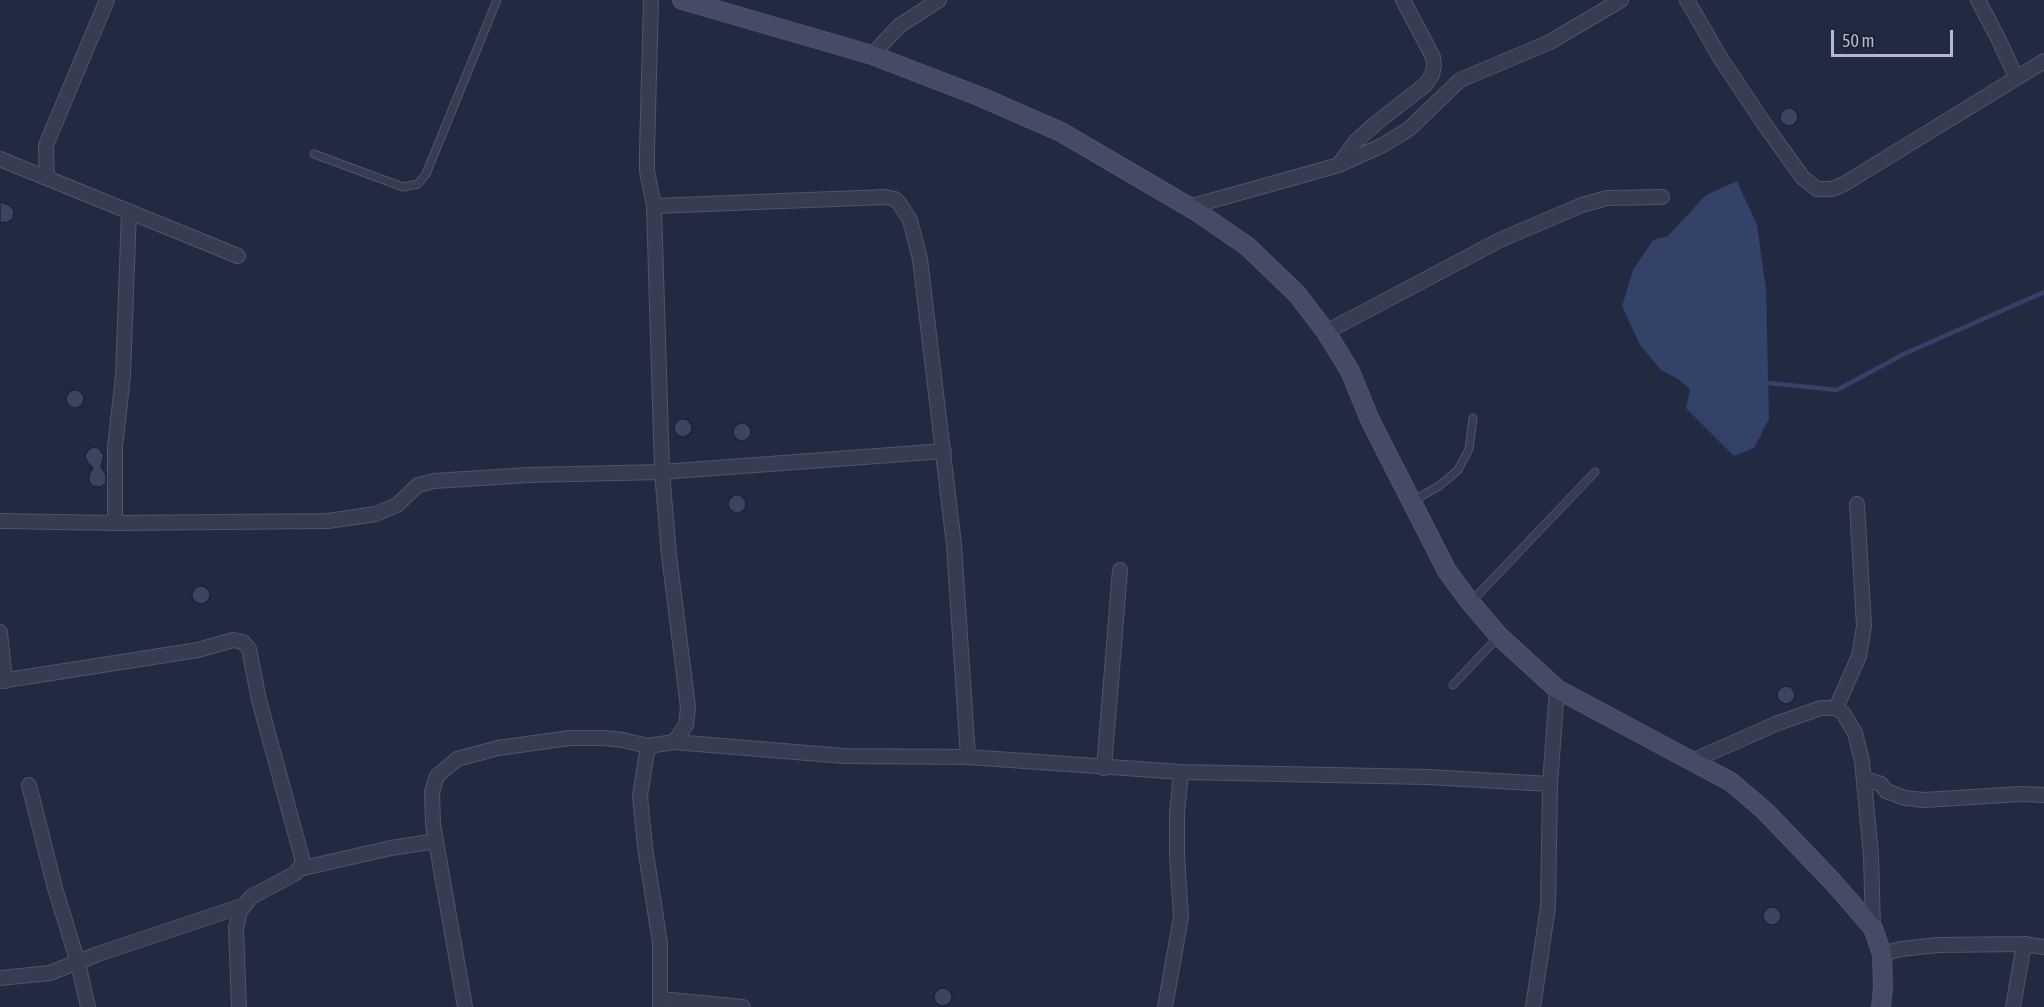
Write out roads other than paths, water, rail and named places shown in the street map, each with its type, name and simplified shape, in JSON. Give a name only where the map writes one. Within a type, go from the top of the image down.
[{"type":"street","points":[[47,178],[46,145],[107,0]]},
{"type":"street","points":[[651,0],[647,171],[654,206],[662,472],[669,555],[688,707],[686,725],[674,742]]},
{"type":"street","points":[[872,55],[899,26],[939,0]]},
{"type":"street","points":[[1339,165],[1356,141],[1425,85],[1432,75],[1433,57],[1403,0]]},
{"type":"street","points":[[1189,207],[1339,165],[1401,135],[1460,80],[1550,42],[1621,0]]},
{"type":"street","points":[[1687,0],[1721,59],[1767,128],[1803,178],[1817,189],[1832,189],[1844,184],[2044,61]]},
{"type":"street","points":[[1978,0],[2016,77]]},
{"type":"street","points":[[688,1],[872,55],[981,97],[1061,132],[1189,207],[1247,246],[1298,294],[1326,332],[1350,370],[1370,420],[1447,571],[1499,636],[1557,689],[1731,782],[1765,811],[1833,882],[1873,928]]},
{"type":"street","points":[[0,159],[238,256]]},
{"type":"street","points":[[654,206],[885,196],[895,199],[909,220],[920,259],[944,451],[954,545],[968,757]]},
{"type":"street","points":[[1326,332],[1500,240],[1582,205],[1607,198],[1662,197]]},
{"type":"street","points":[[115,523],[115,447],[123,376],[129,211]]},
{"type":"street","points":[[0,521],[115,523],[328,521],[376,514],[397,505],[418,485],[435,481],[528,475],[662,472],[944,451]]},
{"type":"street","points":[[1836,708],[1859,656],[1864,626],[1857,504]]},
{"type":"street","points":[[1104,768],[1120,570]]},
{"type":"street","points":[[0,632],[2,681],[198,650],[233,640],[243,642],[252,658],[259,700],[300,845],[302,858],[299,869]]},
{"type":"street","points":[[1533,1007],[1548,907],[1550,783],[1557,689]]},
{"type":"street","points":[[1692,761],[1779,723],[1821,708],[1836,708],[1850,722],[1856,733],[1864,779],[1871,855],[1873,928],[1882,954],[1881,1007]]},
{"type":"street","points":[[465,1007],[436,842],[431,803],[433,784],[437,776],[457,759],[498,748],[570,738],[604,738],[648,746],[674,742],[843,756],[968,757],[1181,772],[1428,777],[1550,783]]},
{"type":"street","points":[[648,746],[640,796],[660,944],[660,1003],[743,1007]]},
{"type":"street","points":[[1166,1007],[1181,917],[1177,813],[1181,772]]},
{"type":"street","points":[[1864,779],[1881,784],[1886,790],[1905,798],[1924,800],[2021,794],[2044,795]]},
{"type":"street","points":[[28,785],[55,888],[78,963],[87,1007]]},
{"type":"street","points":[[239,1007],[236,928],[242,906],[251,897],[282,882],[299,869],[391,848],[436,842]]},
{"type":"street","points":[[0,978],[50,973],[98,954],[242,906]]},
{"type":"street","points":[[1882,954],[1901,949],[1938,945],[2024,944],[2044,947]]},
{"type":"street","points":[[2013,1007],[2024,944]]},
{"type":"lane","points":[[314,154],[403,188],[418,184],[426,174],[497,0]]},
{"type":"lane","points":[[1411,502],[1439,486],[1458,470],[1469,450],[1473,418]]},
{"type":"lane","points":[[1470,602],[1595,472]]},
{"type":"lane","points":[[1453,685],[1499,636]]},
{"type":"water","points":[[1737,181],[1757,225],[1766,289],[1769,419],[1754,448],[1734,456],[1686,408],[1690,389],[1661,370],[1640,345],[1622,306],[1633,270],[1653,240],[1668,236],[1706,195]]},
{"type":"waterway","points":[[1769,383],[1837,390],[1904,354],[2044,292]]}]
